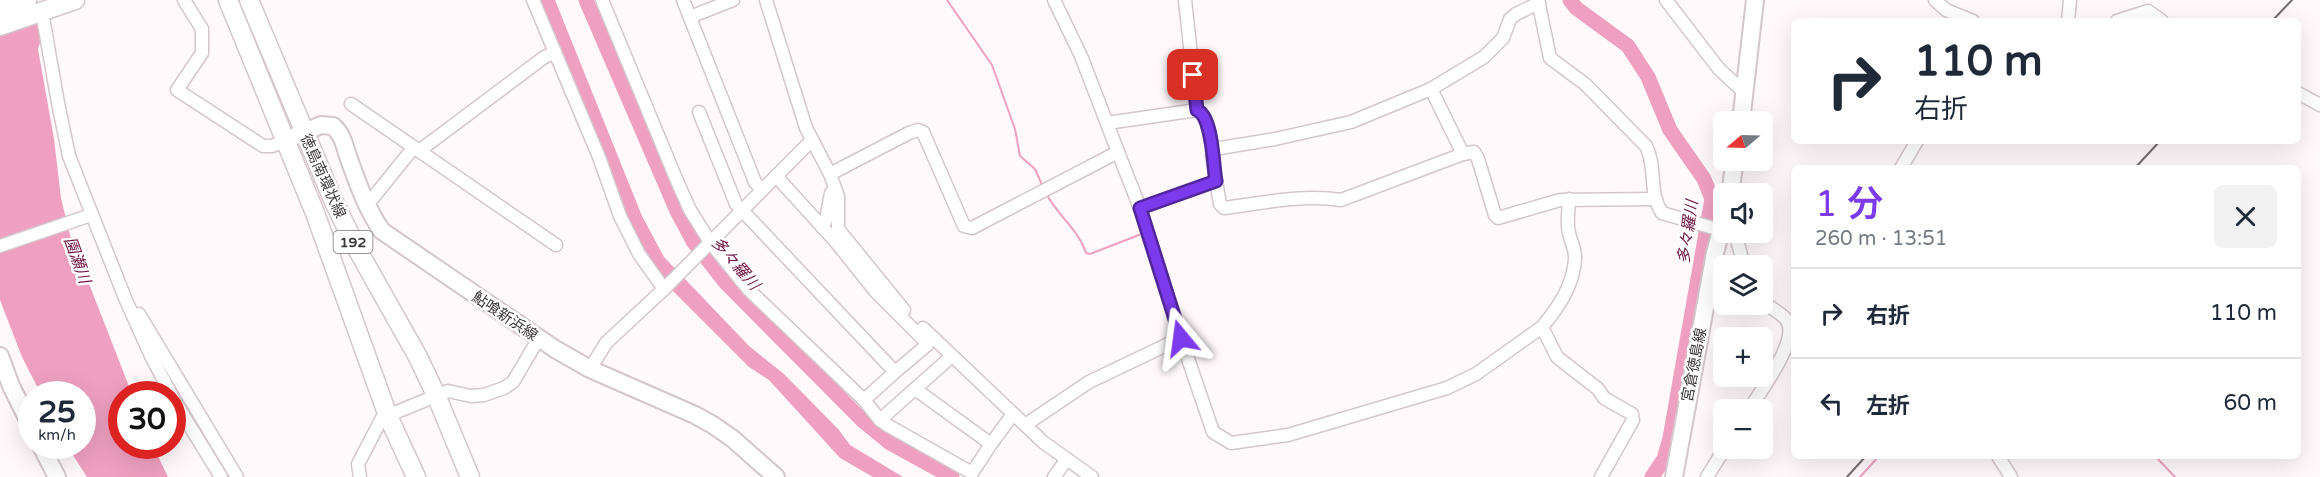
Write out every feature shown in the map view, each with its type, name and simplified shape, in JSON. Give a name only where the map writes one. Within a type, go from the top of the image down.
[{"type":"highway","points":[[0,9],[36,8],[75,0]]},
{"type":"highway","name":"徳島南環状線","points":[[228,0],[315,213],[388,416],[416,477]]},
{"type":"highway","name":"徳島南環状線","points":[[249,0],[356,248],[400,324],[436,395],[470,477]]},
{"type":"highway","points":[[0,26],[36,8]]},
{"type":"main road","points":[[1742,111],[1755,0]]},
{"type":"main road","name":"鮎喰新浜線","points":[[286,140],[321,125],[333,126],[344,140],[366,201],[382,231],[539,338],[590,369],[704,420],[733,439],[776,477]]},
{"type":"main road","name":"宮倉徳島線","points":[[1674,477],[1721,243]]},
{"type":"main road","points":[[0,356],[4,378],[18,403]]},
{"type":"main road","points":[[47,459],[57,477]]},
{"type":"street","points":[[184,0],[202,29],[202,53],[177,90],[263,146],[272,146],[286,140]]},
{"type":"street","points":[[533,0],[599,157],[624,226],[639,254],[665,288]]},
{"type":"street","points":[[602,0],[680,188],[709,243],[749,290],[864,400],[880,420],[976,475],[991,444],[1013,414]]},
{"type":"street","points":[[683,0],[755,182],[762,190]]},
{"type":"street","points":[[690,17],[734,0]]},
{"type":"street","points":[[766,0],[810,142],[831,193],[828,212],[822,227]]},
{"type":"street","points":[[1054,0],[1081,56],[1140,208],[1213,432],[1231,443],[1288,435],[1447,388],[1476,374],[1542,327],[1565,296],[1574,268],[1574,247],[1569,233],[1569,200]]},
{"type":"street","points":[[1185,0],[1197,110]]},
{"type":"street","points":[[1666,0],[1719,69],[1745,93]]},
{"type":"street","points":[[1935,0],[1946,10],[1966,18]]},
{"type":"street","points":[[2068,18],[2070,0]]},
{"type":"street","points":[[1214,149],[1275,139],[1351,122],[1431,89],[1484,57],[1503,38],[1510,19],[1538,2],[1547,50],[1555,63],[1589,88],[1646,146],[1652,158],[1655,199],[1662,213],[1698,224],[1713,226]]},
{"type":"street","points":[[2124,18],[2150,6],[2160,18]]},
{"type":"street","points":[[36,8],[69,156],[88,216],[164,381]]},
{"type":"street","points":[[366,201],[372,199],[417,149],[543,58],[555,52]]},
{"type":"street","points":[[1431,89],[1463,153]]},
{"type":"street","points":[[2301,95],[2320,105]]},
{"type":"street","points":[[351,104],[556,245]]},
{"type":"street","points":[[1107,123],[1197,110],[1202,112],[1214,149],[1212,155],[1216,181],[1220,204],[1224,208],[1303,197],[1341,200],[1463,153],[1474,152],[1498,218],[1550,202],[1655,199]]},
{"type":"street","points":[[699,112],[736,204],[896,372]]},
{"type":"street","points":[[830,174],[918,130],[923,132],[964,226],[972,228],[1118,152]]},
{"type":"street","points":[[810,142],[830,174],[838,196],[836,220],[842,236],[904,310],[1042,442],[1092,477]]},
{"type":"street","points":[[590,369],[606,343],[665,288],[810,142]]},
{"type":"street","points":[[1903,165],[1915,144]]},
{"type":"street","points":[[776,176],[876,292],[927,343],[864,400]]},
{"type":"street","points":[[1140,208],[1216,181]]},
{"type":"street","points":[[0,246],[88,216]]},
{"type":"street","points":[[125,298],[130,299],[237,477]]},
{"type":"street","points":[[1756,399],[1788,346],[1790,315],[1773,307]]},
{"type":"street","points":[[1542,327],[1557,357],[1598,389],[1604,398],[1632,414],[1633,420],[1601,477]]},
{"type":"street","points":[[360,477],[358,464],[375,435],[377,424],[388,416],[448,391],[462,395],[484,395],[504,388],[513,382],[539,338]]},
{"type":"street","points":[[1024,425],[1089,382],[1181,338]]},
{"type":"street","points":[[880,420],[952,356]]},
{"type":"street","points":[[915,389],[991,444]]},
{"type":"street","points":[[186,419],[221,477]]},
{"type":"street","points":[[1054,477],[1067,459]]},
{"type":"street","points":[[1711,475],[1719,459]]},
{"type":"street","points":[[2000,459],[2011,477]]},
{"type":"water","name":"園瀬川","points":[[0,0],[33,0],[42,36],[38,49],[54,139],[61,198],[70,235],[127,381],[108,381],[108,459],[159,459],[168,477],[87,477],[75,459],[96,459],[96,381],[34,381],[22,357],[0,300]]},
{"type":"water","points":[[537,0],[555,0],[642,216],[664,257],[749,346],[784,374],[839,430],[850,445],[903,477],[873,477],[840,458],[769,380],[749,367],[673,291],[643,254],[623,214]]},
{"type":"waterway","name":"多々羅川","points":[[586,0],[677,211],[693,241],[726,283],[863,421],[890,443],[952,477]]},
{"type":"waterway","points":[[947,0],[992,65],[1015,129],[1020,156],[1035,169],[1043,187]]},
{"type":"waterway","name":"多々羅川","points":[[1570,0],[1576,8],[1628,46],[1648,77],[1670,130],[1704,179],[1712,199],[1670,438],[1664,459],[1652,477]]},
{"type":"waterway","points":[[1047,195],[1078,237],[1086,253],[1090,254],[1144,233]]},
{"type":"waterway","points":[[1860,477],[1876,459]]},
{"type":"waterway","points":[[2158,459],[2175,477]]},
{"type":"railway","points":[[2275,18],[2292,0]]},
{"type":"railway","points":[[2138,165],[2157,144]]},
{"type":"railway","points":[[1847,477],[1863,459]]},
{"type":"route","points":[[1181,338],[1140,208],[1216,181],[1212,155],[1214,149],[1205,117],[1197,110],[1193,75]]}]
